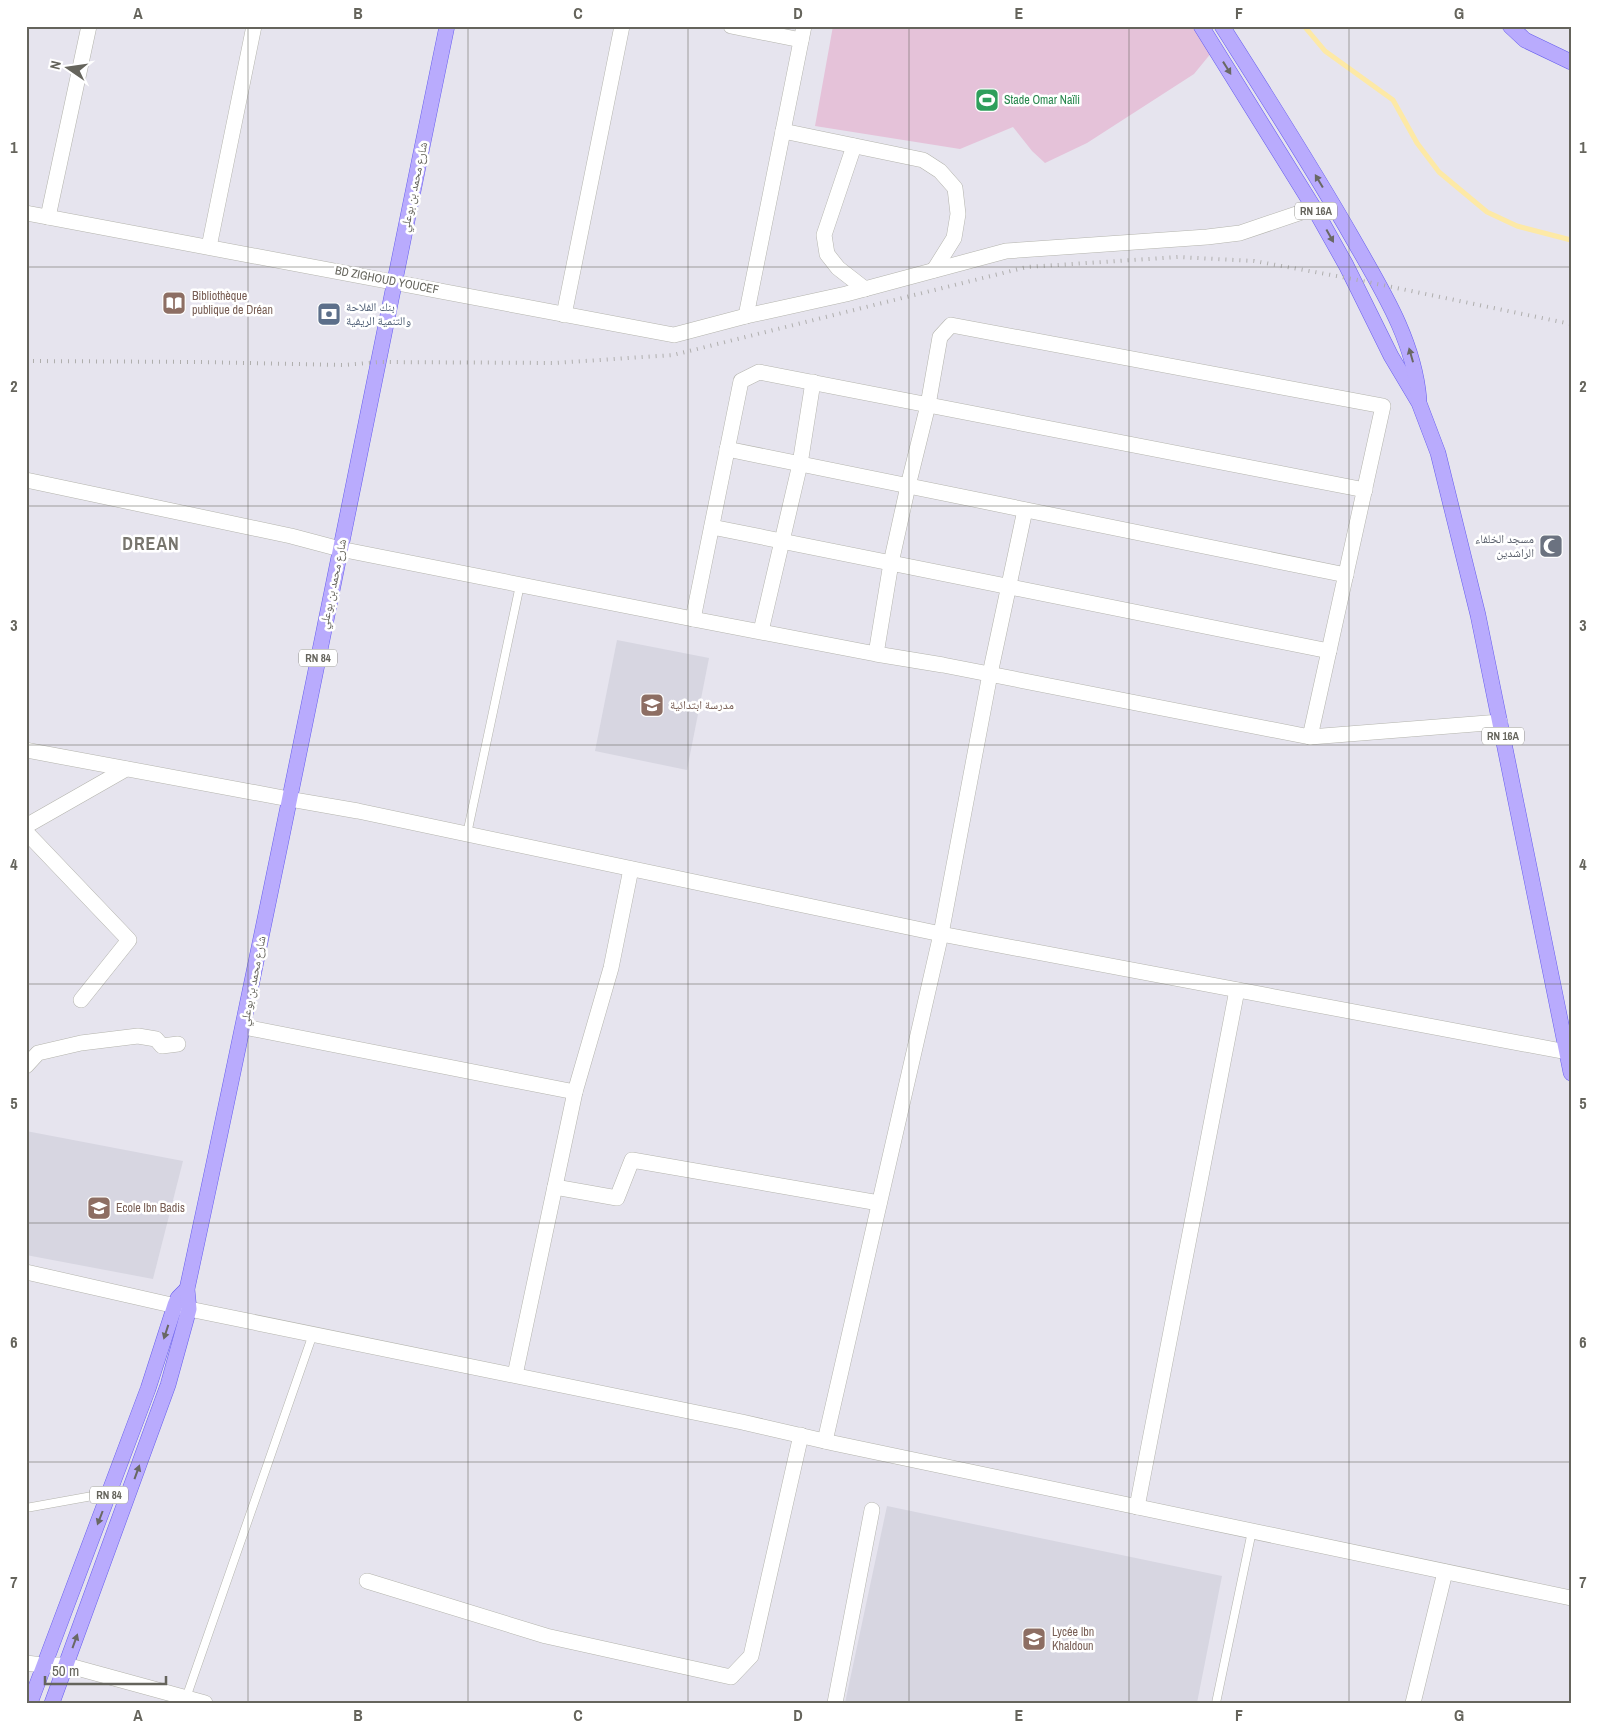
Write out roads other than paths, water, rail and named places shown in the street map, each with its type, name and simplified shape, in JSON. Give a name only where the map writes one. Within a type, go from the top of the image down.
[{"type":"main road","name":"شارع محمد بن بوعلي","points":[[182,1307],[178,1298],[187,1289],[244,1027],[447,26]]},
{"type":"main road","name":"RN 16A","points":[[1201,26],[1314,208],[1346,265],[1392,356],[1419,403],[1438,453],[1478,615],[1571,1073]]},
{"type":"main road","points":[[1222,26],[1330,199],[1394,314],[1412,357],[1419,403]]},
{"type":"main road","points":[[1510,26],[1525,40],[1571,62]]},
{"type":"main road","name":"RN 84","points":[[30,1703],[42,1665],[148,1389],[182,1307]]},
{"type":"main road","name":"RN 84","points":[[52,1703],[168,1385],[182,1307]]},
{"type":"street","points":[[48,217],[89,26]]},
{"type":"street","points":[[209,247],[254,26]]},
{"type":"street","points":[[564,315],[622,26]]},
{"type":"street","points":[[731,26],[802,33],[746,316]]},
{"type":"street","points":[[783,131],[923,160],[940,171],[955,188],[958,214],[954,238],[934,270]]},
{"type":"street","points":[[854,146],[824,235],[828,254],[838,268],[865,289],[1006,251],[1240,233],[1314,208]]},
{"type":"street","name":"BD ZIGHOUD YOUCEF","points":[[26,213],[674,335],[746,316],[865,289]]},
{"type":"street","points":[[876,654],[891,563],[928,404],[940,337],[950,325],[1383,406],[1310,737]]},
{"type":"street","points":[[693,619],[741,381],[759,372],[1365,490]]},
{"type":"street","points":[[761,631],[800,464],[813,382]]},
{"type":"street","points":[[728,450],[1346,575]]},
{"type":"street","points":[[26,480],[291,536],[340,549],[693,619],[990,674],[1310,737],[1500,722]]},
{"type":"street","points":[[825,1441],[941,934],[990,674],[1025,510]]},
{"type":"street","points":[[712,528],[1329,651]]},
{"type":"street","points":[[26,750],[358,810],[941,934],[1567,1052]]},
{"type":"street","points":[[26,826],[126,769]]},
{"type":"street","points":[[26,832],[129,940],[82,1000]]},
{"type":"street","points":[[515,1375],[575,1092],[611,968],[631,869]]},
{"type":"street","points":[[1137,1507],[1237,990]]},
{"type":"street","points":[[244,1027],[575,1092]]},
{"type":"street","points":[[26,1066],[38,1053],[81,1043],[138,1036],[156,1040],[162,1046],[178,1044]]},
{"type":"street","points":[[555,1187],[618,1198],[632,1160],[879,1203]]},
{"type":"street","points":[[26,1272],[182,1307],[515,1375],[1571,1598]]},
{"type":"street","points":[[367,1581],[546,1636],[731,1677],[751,1656],[801,1435]]},
{"type":"street","points":[[835,1703],[872,1510]]},
{"type":"street","points":[[1414,1703],[1445,1572]]},
{"type":"street","points":[[26,1663],[42,1665],[66,1664],[205,1703]]},
{"type":"lane","points":[[467,834],[520,585]]},
{"type":"lane","points":[[186,1698],[313,1334]]},
{"type":"lane","points":[[26,1508],[109,1493]]},
{"type":"lane","points":[[1216,1703],[1252,1531]]},
{"type":"waterway","points":[[1304,26],[1325,51],[1393,100],[1417,143],[1439,172],[1487,212],[1517,226],[1571,240]]},
{"type":"railway","points":[[26,361],[344,365],[379,362],[555,363],[673,355],[1027,267],[1178,257],[1254,261],[1353,279],[1571,324]]},
{"type":"place","name":"Stade Omar Naïli","points":[[987,100]]},
{"type":"place","name":"Bibliothèque publique de Dréan","points":[[174,303]]},
{"type":"place","name":"بنك الفلاحة والتنمية الريفية","points":[[329,314]]},
{"type":"place","name":"مسجد الخلفاء الراشدين","points":[[1551,546]]},
{"type":"place","name":"مدرسة ابتدائية","points":[[652,705]]},
{"type":"place","name":"Ecole Ibn Badis","points":[[99,1208]]},
{"type":"place","name":"Lycée Ibn Khaldoun","points":[[1034,1639]]},
{"type":"district","name":"DREAN","points":[[151,544]]}]
